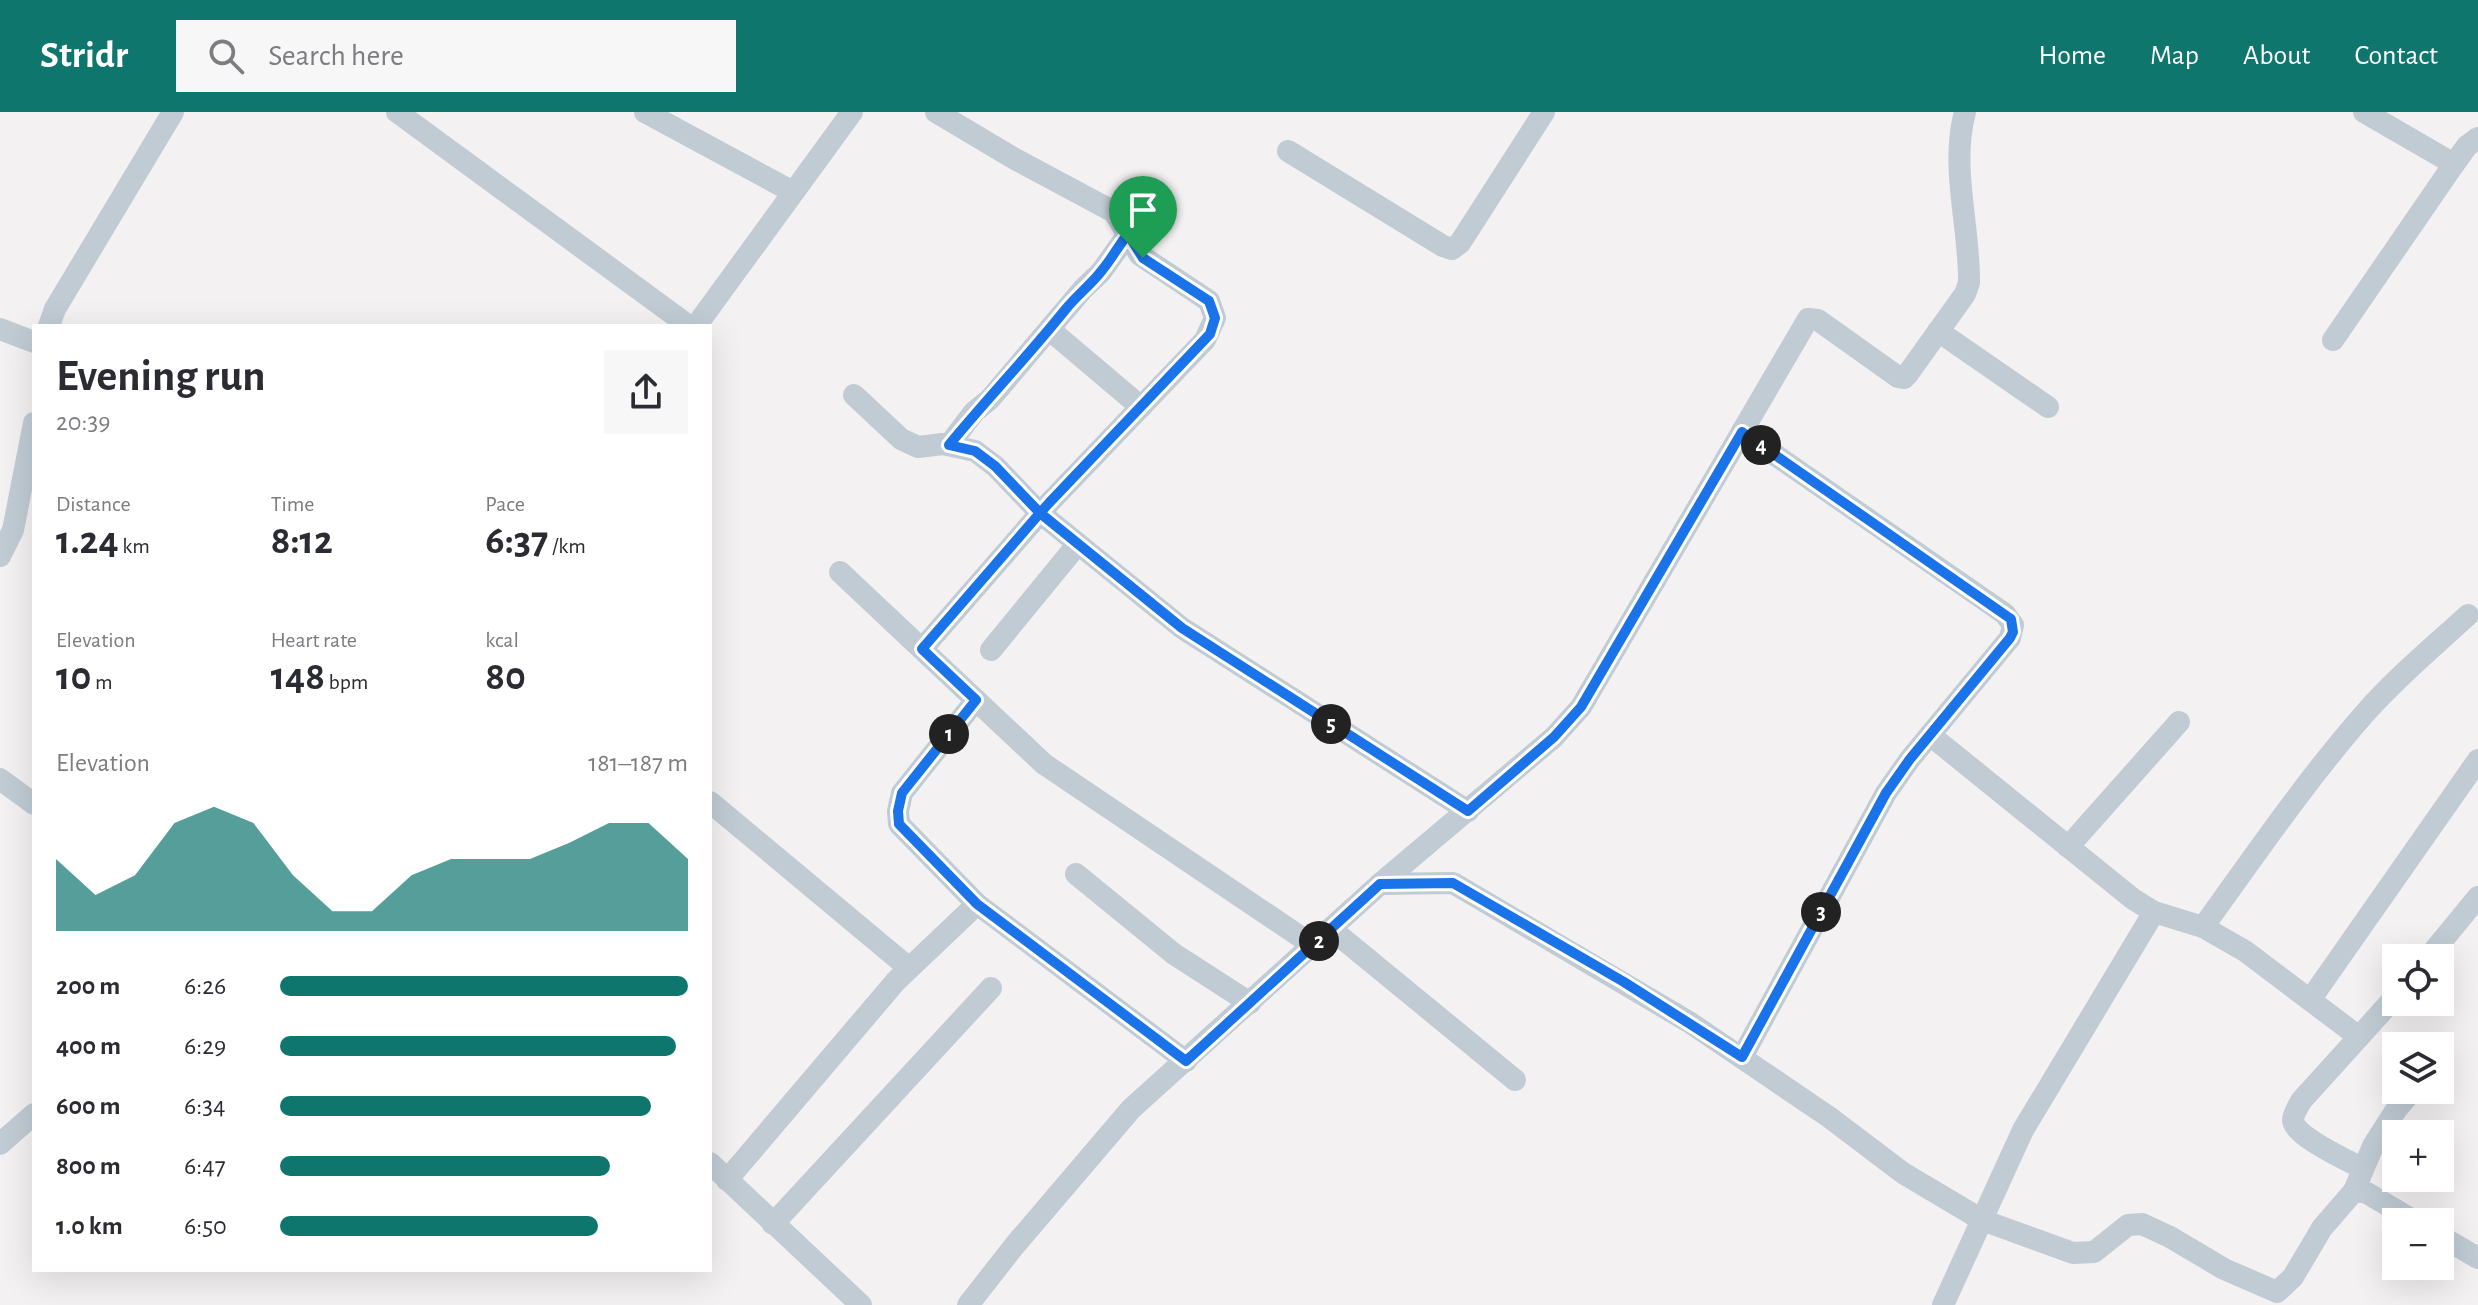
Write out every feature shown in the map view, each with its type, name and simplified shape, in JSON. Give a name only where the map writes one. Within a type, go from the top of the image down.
[{"type":"street","points":[[50,324],[55,309],[173,112]]},
{"type":"street","points":[[397,112],[686,324]]},
{"type":"street","points":[[645,112],[793,192]]},
{"type":"street","points":[[697,324],[852,112]]},
{"type":"street","points":[[922,649],[1040,513],[1205,340],[1215,318],[1209,301],[1143,258],[1119,217],[1109,209],[936,112]]},
{"type":"street","points":[[1288,151],[1452,249],[1460,243],[1544,112]]},
{"type":"street","points":[[968,1305],[1131,1109],[1380,884],[1554,737],[1581,707],[1808,319],[1818,320],[1901,378],[1907,375],[1965,294],[1969,283],[1961,171],[1965,112]]},
{"type":"street","points":[[2364,112],[2454,164]]},
{"type":"street","points":[[2333,340],[2454,164],[2467,146],[2478,138]]},
{"type":"street","points":[[949,445],[974,412],[990,399],[1101,272],[1128,234]]},
{"type":"street","points":[[0,329],[32,341]]},
{"type":"street","points":[[1050,330],[1141,407]]},
{"type":"street","points":[[1938,331],[2048,407]]},
{"type":"street","points":[[854,395],[901,439],[918,447],[949,445],[975,451],[995,466],[1040,513],[1077,545],[1213,649],[1468,811]]},
{"type":"street","points":[[1742,432],[2011,619],[2013,632],[1930,735],[1876,810],[1742,1057]]},
{"type":"street","points":[[0,556],[13,530],[32,433]]},
{"type":"street","points":[[991,650],[1077,545]]},
{"type":"street","points":[[840,572],[1044,764],[1314,946]]},
{"type":"street","points":[[2203,927],[2272,832],[2365,714],[2401,675],[2468,615]]},
{"type":"street","points":[[976,700],[902,793],[899,824],[977,904],[1186,1061]]},
{"type":"street","points":[[2068,847],[2179,722]]},
{"type":"street","points":[[1930,735],[2133,899],[2154,912],[2203,927],[2245,951],[2359,1037]]},
{"type":"street","points":[[2310,1000],[2478,760]]},
{"type":"street","points":[[0,779],[32,803]]},
{"type":"street","points":[[712,804],[909,968]]},
{"type":"street","points":[[1076,874],[1174,954],[1250,1003]]},
{"type":"street","points":[[1380,884],[1453,883],[1624,982],[1742,1057],[1903,1173],[1982,1220],[2073,1253],[2094,1252],[2128,1225],[2142,1224],[2224,1269],[2277,1292],[2293,1277],[2322,1228],[2354,1191],[2380,1134],[2401,1104]]},
{"type":"street","points":[[2439,944],[2478,897]]},
{"type":"street","points":[[727,1180],[909,968],[977,904]]},
{"type":"street","points":[[1943,1305],[2023,1130],[2154,912]]},
{"type":"street","points":[[1331,929],[1515,1080]]},
{"type":"street","points":[[773,1224],[991,988]]},
{"type":"street","points":[[2363,1169],[2300,1134],[2293,1123],[2301,1101],[2382,1012]]},
{"type":"street","points":[[0,1144],[32,1116]]},
{"type":"street","points":[[712,1165],[861,1305]]},
{"type":"street","points":[[2354,1191],[2367,1193],[2392,1208]]},
{"type":"street","points":[[2454,1244],[2478,1258]]},
{"type":"route","points":[[1143,258],[1128,234],[1101,272],[990,399],[974,412],[949,445],[975,451],[995,466],[1040,513],[1182,628],[1468,811],[1554,737],[1581,707],[1742,432],[2011,619],[2013,632],[2010,638],[1910,759],[1886,793],[1742,1057],[1624,982],[1453,883],[1380,884],[1186,1061],[977,904],[899,824],[902,793],[976,700],[922,649],[1040,513],[1049,503],[1210,334],[1215,318],[1209,301],[1143,258]]}]
